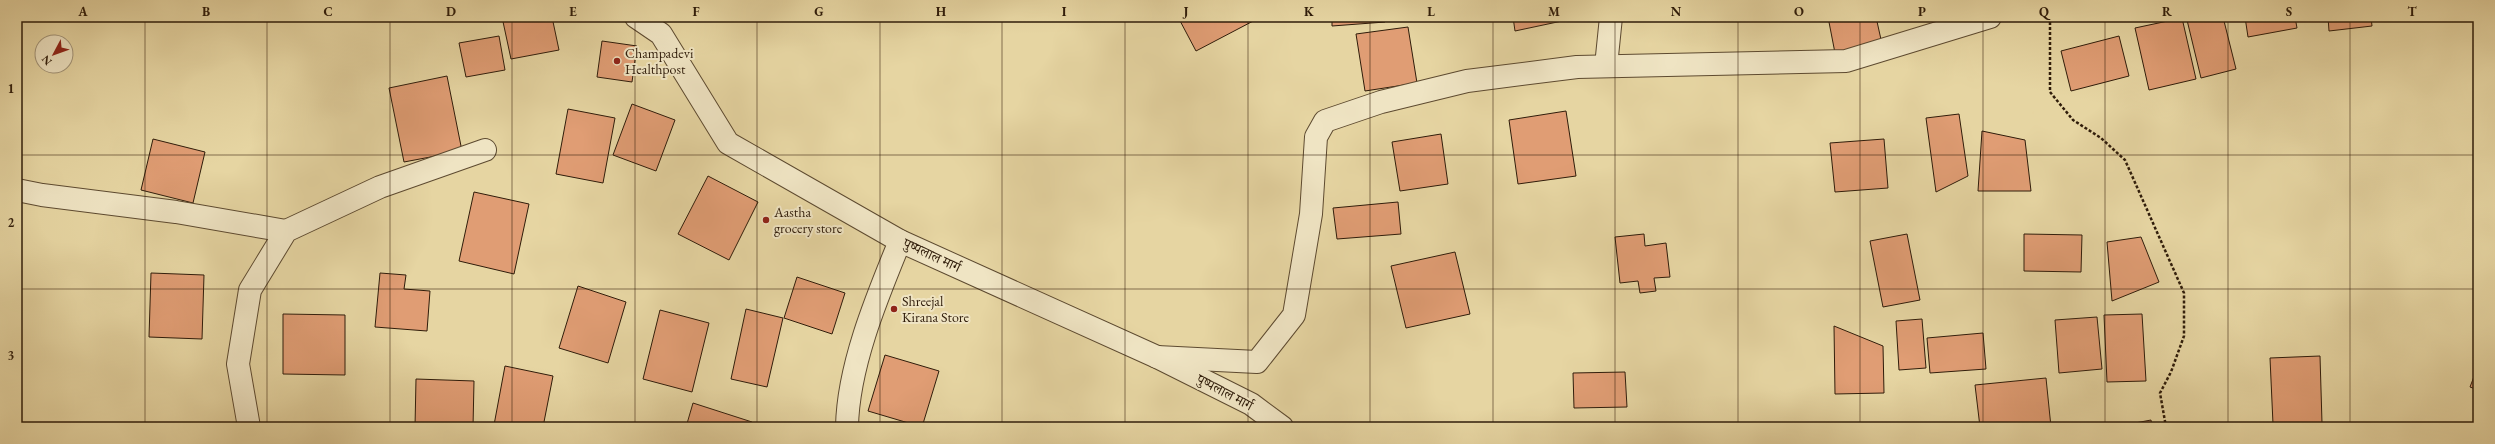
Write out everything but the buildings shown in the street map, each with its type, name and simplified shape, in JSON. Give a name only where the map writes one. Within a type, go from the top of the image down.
[{"type":"street","name":"पुष्पलाल मार्ग","points":[[636,17],[662,34],[728,144],[900,241],[1157,357],[1251,404],[1282,427]]},
{"type":"street","points":[[1606,66],[1611,17]]},
{"type":"street","points":[[1157,357],[1257,362],[1294,315],[1311,214],[1316,137],[1325,121],[1380,102],[1467,81],[1577,67],[1846,61],[1990,17]]},
{"type":"street","points":[[249,427],[238,364],[250,290],[286,231],[380,187],[486,150]]},
{"type":"street","points":[[17,190],[42,195],[176,212],[286,231]]},
{"type":"street","points":[[847,427],[847,407],[871,311],[900,241]]},
{"type":"path","points":[[2050,17],[2050,92],[2073,120],[2101,138],[2125,160],[2184,293],[2184,336],[2160,393],[2166,427]]},
{"type":"place","name":"Champadevi Healthpost","points":[[617,61]]},
{"type":"place","name":"Aastha grocery store","points":[[766,220]]},
{"type":"place","name":"Shreejal Kirana Store","points":[[894,309]]}]
